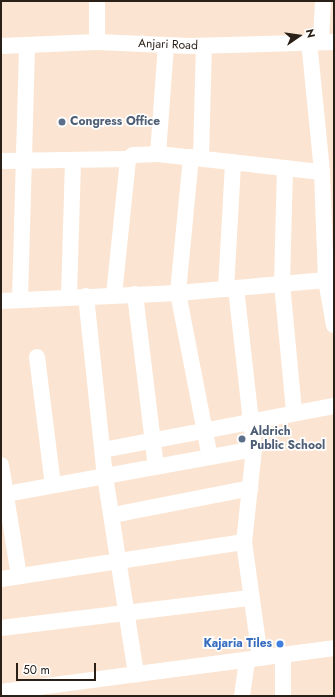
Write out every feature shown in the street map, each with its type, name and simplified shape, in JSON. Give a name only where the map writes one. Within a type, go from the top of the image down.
[{"type":"street","points":[[97,1],[97,42]]},
{"type":"street","points":[[323,1],[321,41],[322,172],[326,280],[334,325]]},
{"type":"street","name":"Anjari Road","points":[[1,46],[97,42],[204,46],[321,41]]},
{"type":"street","points":[[20,299],[27,45]]},
{"type":"street","points":[[158,154],[166,45]]},
{"type":"street","points":[[204,46],[196,158],[178,293],[206,430],[210,457]]},
{"type":"street","points":[[1,161],[128,159],[139,153],[322,172]]},
{"type":"street","points":[[114,295],[128,159]]},
{"type":"street","points":[[69,296],[72,160]]},
{"type":"street","points":[[233,162],[231,289],[252,422],[254,449],[244,542],[250,598],[254,659],[242,696]]},
{"type":"street","points":[[285,168],[282,284],[294,412]]},
{"type":"street","points":[[1,301],[69,296],[178,293],[326,280]]},
{"type":"street","points":[[135,294],[156,467]]},
{"type":"street","points":[[86,296],[105,476],[129,612],[136,675]]},
{"type":"street","points":[[37,357],[52,485]]},
{"type":"street","points":[[103,450],[152,439],[252,422],[294,412],[334,406]]},
{"type":"street","points":[[3,494],[254,449]]},
{"type":"street","points":[[1,465],[3,494],[19,576]]},
{"type":"street","points":[[113,516],[250,488]]},
{"type":"street","points":[[1,579],[121,562],[244,542]]},
{"type":"street","points":[[1,628],[250,598]]},
{"type":"street","points":[[1,692],[334,648]]},
{"type":"street","points":[[283,655],[283,696]]},
{"type":"place","name":"Congress Office","points":[[62,122]]},
{"type":"place","name":"Aldrich Public School","points":[[242,439]]},
{"type":"place","name":"Kajaria Tiles","points":[[280,644]]}]
